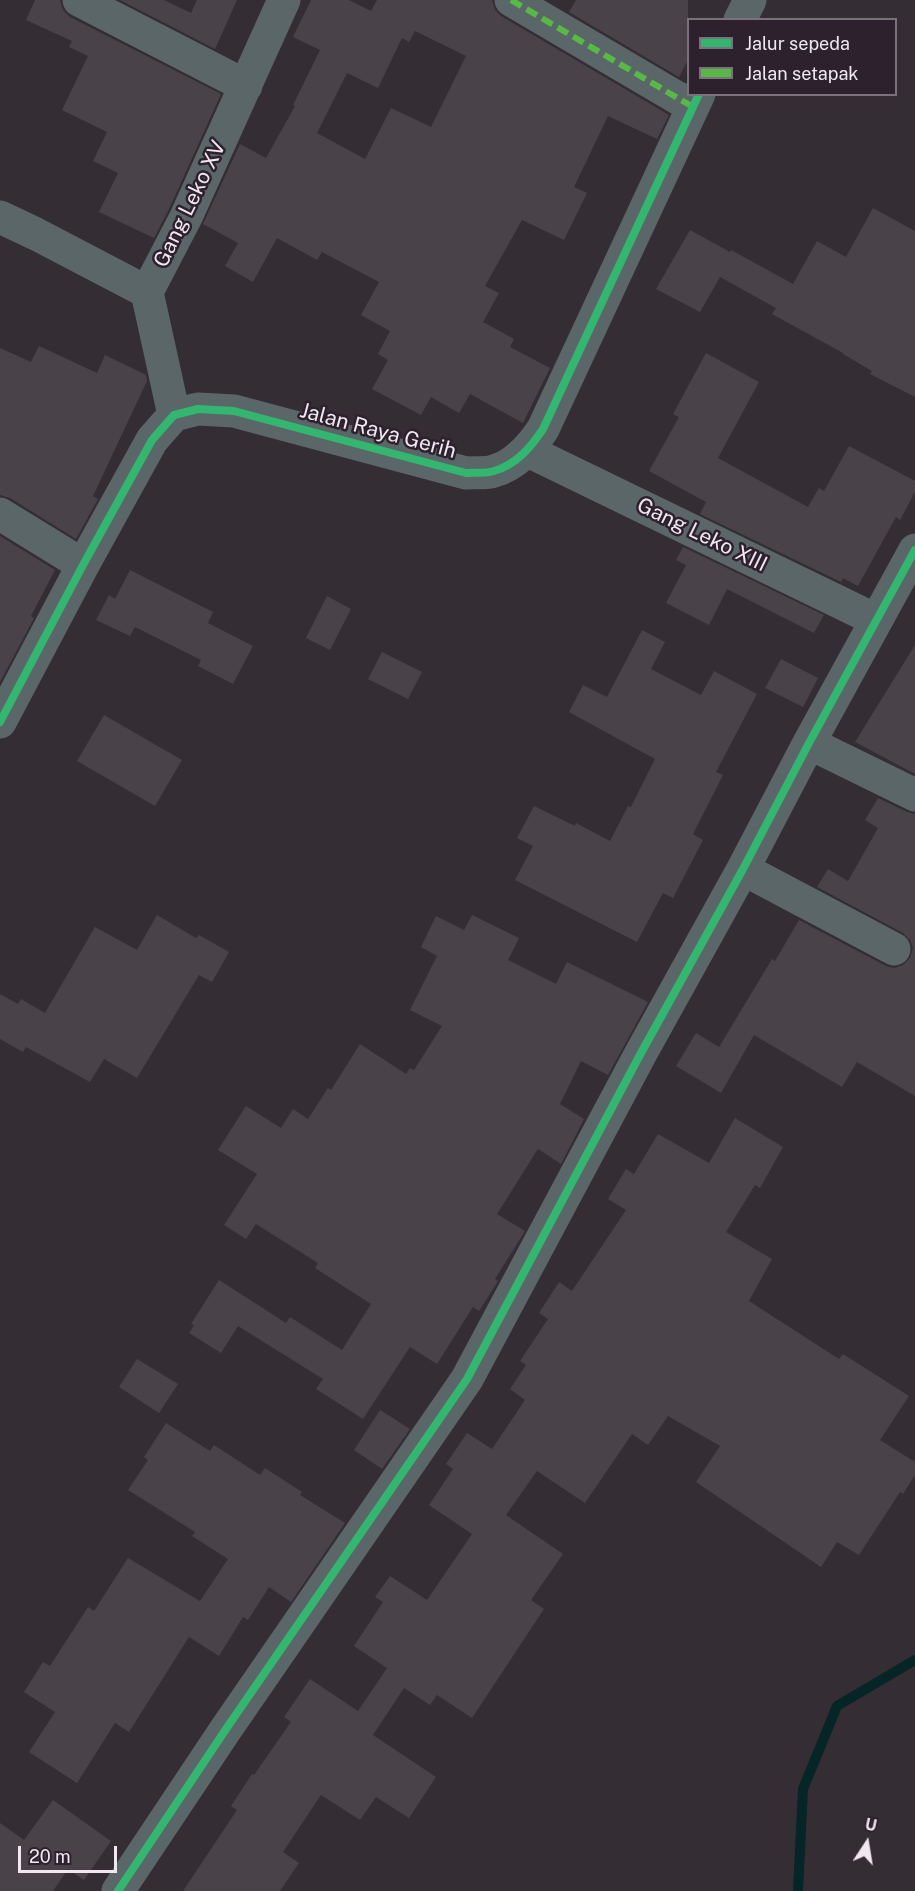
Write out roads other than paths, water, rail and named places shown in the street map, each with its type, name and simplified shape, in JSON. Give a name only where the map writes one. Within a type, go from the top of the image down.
[{"type":"street","points":[[79,0],[246,86]]},
{"type":"street","name":"Gang Leko XV","points":[[174,416],[147,292],[186,217],[284,0]]},
{"type":"street","points":[[511,0],[696,101]]},
{"type":"street","points":[[741,18],[750,0]]},
{"type":"street","name":"Jalan Raya Gerih","points":[[174,416],[198,409],[234,411],[466,473],[492,472],[503,467],[528,451],[543,429],[696,101]]},
{"type":"street","points":[[0,217],[147,292]]},
{"type":"street","points":[[0,722],[152,440],[174,416]]},
{"type":"street","name":"Gang Leko XIII","points":[[528,451],[876,620]]},
{"type":"street","points":[[0,514],[83,565]]},
{"type":"street","points":[[118,1891],[226,1729],[467,1379],[641,1053],[915,550]]},
{"type":"street","points":[[809,743],[915,795]]},
{"type":"street","points":[[743,869],[894,949]]},
{"type":"waterway","points":[[798,1891],[803,1789],[837,1706],[915,1660]]}]
